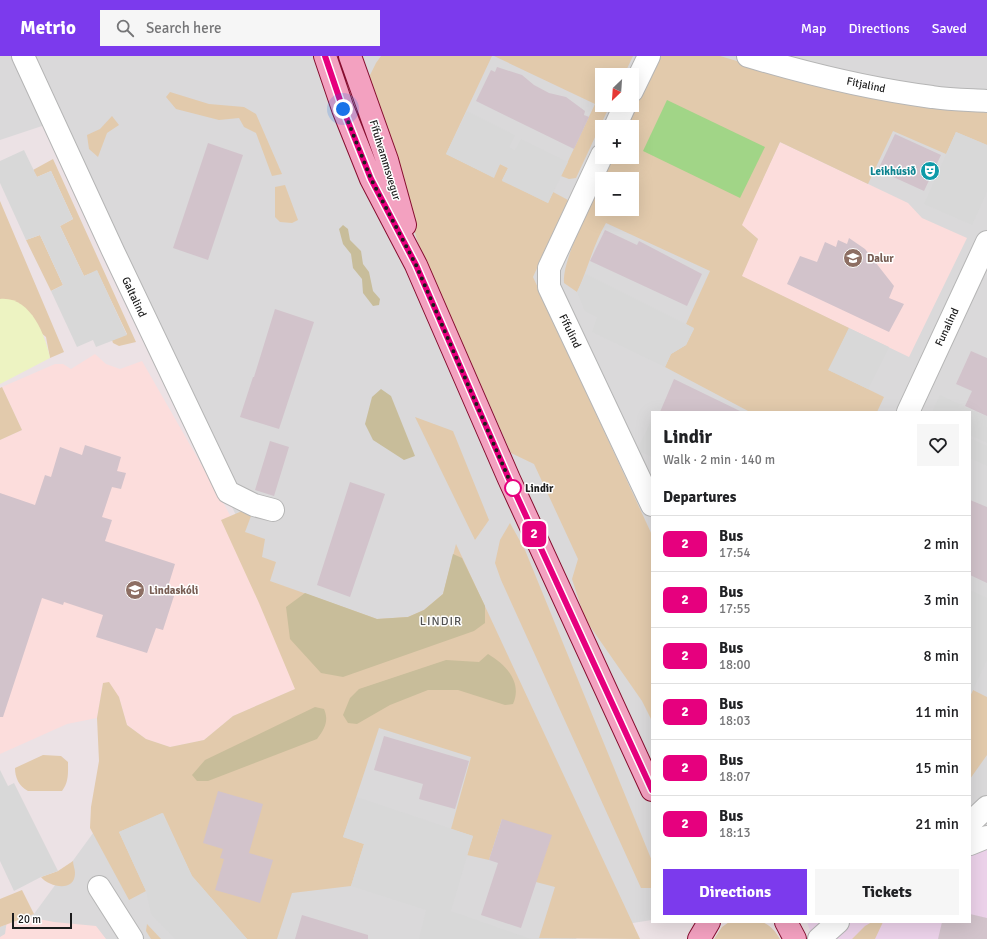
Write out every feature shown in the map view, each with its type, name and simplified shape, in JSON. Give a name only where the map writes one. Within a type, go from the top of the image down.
[{"type":"main road","name":"Fífuhvammsvegur","points":[[325,56],[343,109],[371,179],[416,265],[509,479],[651,788]]},
{"type":"main road","name":"Fífuhvammsvegur","points":[[350,56],[387,160],[416,265]]},
{"type":"main road","points":[[787,923],[795,939]]},
{"type":"street","name":"Galtalind","points":[[23,56],[117,260],[228,492],[254,505],[273,510]]},
{"type":"street","points":[[639,76],[648,56]]},
{"type":"street","name":"Fitjalind","points":[[748,56],[780,66],[874,88],[933,98],[987,101]]},
{"type":"street","name":"Fífulind","points":[[598,164],[548,268],[549,287],[651,503]]},
{"type":"street","name":"Funalind","points":[[908,411],[987,242]]},
{"type":"street","points":[[971,822],[987,808]]},
{"type":"street","points":[[971,844],[987,837]]},
{"type":"street","points":[[99,887],[132,939]]},
{"type":"street","points":[[819,939],[837,923]]},
{"type":"shaded area","points":[[0,56],[987,56],[987,828],[971,836],[971,411],[651,411],[651,920],[582,931],[576,939],[0,939],[0,927],[34,914],[96,829],[331,713],[48,124],[0,140]]},
{"type":"shaded area","points":[[381,56],[492,56],[446,154],[493,177],[500,164],[508,168],[502,180],[548,203],[553,192],[568,200],[533,277],[651,533],[651,719],[642,701],[585,619],[572,579],[578,559],[534,464],[511,453],[417,240],[390,144],[370,92],[369,77]]},
{"type":"shaded area","points":[[494,56],[633,56],[627,68],[595,68],[595,104]]},
{"type":"shaded area","points":[[659,56],[720,56],[798,79],[987,111],[987,145],[956,132],[946,154],[893,131],[868,184],[780,142],[742,225],[758,239],[742,276],[849,328],[829,370],[884,397],[877,411],[748,411],[665,367],[671,354],[686,345],[694,329],[686,324],[710,271],[606,223],[577,292],[564,283],[572,247],[595,197],[595,216],[639,216],[639,172],[606,172],[610,164],[639,164],[639,120],[629,120],[633,112],[639,112],[639,99]]},
{"type":"shaded area","points":[[170,92],[209,104],[244,107],[256,114],[282,174],[272,176],[256,133],[244,127],[239,118],[219,120],[176,109],[166,97]]},
{"type":"shaded area","points":[[595,104],[595,112],[607,112],[603,120],[595,120],[595,137],[576,178],[569,179],[561,176]]},
{"type":"shaded area","points":[[467,111],[515,135],[509,147],[515,150],[521,139],[568,162],[548,203],[502,181],[508,168],[500,164],[494,178],[446,154]]},
{"type":"shaded area","points":[[112,116],[119,125],[107,133],[98,157],[89,149],[87,135],[100,129]]},
{"type":"shaded area","points":[[956,132],[987,145],[987,192],[972,225],[924,204]]},
{"type":"shaded area","name":"Dalur","points":[[780,142],[908,203],[922,218],[967,238],[909,357],[741,276],[758,239],[741,225]]},
{"type":"shaded area","points":[[24,150],[37,177],[51,171],[73,219],[60,226],[84,276],[97,270],[127,335],[96,347],[93,340],[77,347],[51,291],[63,285],[40,235],[26,240],[0,183],[0,161]]},
{"type":"shaded area","points":[[53,159],[136,342],[119,346],[113,343],[112,340],[127,334],[97,271],[84,276],[60,226],[73,219],[51,171],[37,177],[33,170]]},
{"type":"shaded area","points":[[285,185],[298,220],[292,223],[280,222],[275,217],[275,187]]},
{"type":"shaded area","points":[[0,201],[64,352],[50,358],[46,337],[0,299]]},
{"type":"shaded area","points":[[343,225],[348,229],[350,240],[361,251],[363,264],[369,272],[373,291],[380,299],[379,305],[373,306],[363,293],[362,279],[353,268],[351,254],[343,244],[339,229]]},
{"type":"shaded area","points":[[40,235],[63,285],[51,291],[26,240]]},
{"type":"shaded area","points":[[586,274],[694,328],[686,345],[671,354],[665,367],[592,332],[597,317],[585,311],[577,292]]},
{"type":"shaded area","points":[[849,328],[889,347],[868,389],[828,370]]},
{"type":"shaded area","name":"Lindaskóli","points":[[95,354],[106,364],[120,369],[142,361],[225,506],[315,674],[295,689],[233,716],[204,740],[170,747],[146,739],[127,725],[119,697],[103,683],[97,718],[67,724],[0,754],[0,440],[22,430],[2,387],[55,364],[63,364],[71,369]]},
{"type":"shaded area","points":[[2,387],[22,430],[0,440],[0,388]]},
{"type":"shaded area","points":[[381,389],[391,396],[415,456],[404,460],[373,440],[365,424],[372,397]]},
{"type":"shaded area","points":[[940,395],[987,417],[987,443],[971,435],[971,411],[932,411]]},
{"type":"shaded area","points":[[415,417],[453,431],[489,520],[475,540]]},
{"type":"shaded area","points":[[651,422],[651,457],[637,450]]},
{"type":"shaded area","points":[[971,438],[987,446],[987,466],[971,458]]},
{"type":"shaded area","points":[[242,511],[251,516],[245,532],[265,539],[262,557],[276,562],[270,581],[377,619],[408,617],[424,610],[443,594],[456,544],[640,939],[539,938],[555,887],[536,882],[502,819],[489,860],[467,855],[473,836],[451,829],[471,757],[379,728],[343,837],[364,844],[351,886],[292,893],[277,939],[247,939],[192,876],[163,813],[119,832],[146,891],[129,900],[90,828],[91,807],[99,761],[97,718],[103,683],[109,682],[119,697],[127,725],[146,739],[170,747],[204,740],[233,716],[295,689],[259,603],[221,520]]},
{"type":"shaded area","points":[[510,523],[525,550],[651,859],[651,888],[641,888],[501,580],[495,563],[500,540]]},
{"type":"shaded area","points":[[453,554],[462,558],[485,606],[485,623],[474,631],[343,677],[321,673],[290,639],[286,607],[305,593],[377,619],[408,617],[424,610],[443,594]]},
{"type":"shaded area","points":[[971,590],[987,598],[987,660],[971,694]]},
{"type":"shaded area","points":[[488,654],[506,668],[511,674],[516,688],[513,704],[505,705],[458,690],[428,690],[390,705],[357,724],[348,723],[343,715],[350,698],[359,689],[446,660],[479,662]]},
{"type":"shaded area","points":[[973,690],[987,697],[987,755],[971,778],[971,694]]},
{"type":"shaded area","points":[[315,707],[324,709],[326,717],[324,728],[317,739],[208,781],[197,781],[192,775],[205,760]]},
{"type":"shaded area","points":[[43,755],[61,756],[68,762],[67,781],[62,791],[28,791],[22,787],[18,781],[15,768]]},
{"type":"shaded area","points":[[0,770],[8,786],[14,783],[58,871],[41,877],[14,891],[0,861]]},
{"type":"shaded area","points":[[357,797],[473,836],[451,911],[531,939],[419,939],[426,910],[351,886],[364,844],[343,837]]},
{"type":"shaded area","points":[[162,813],[192,876],[247,939],[175,939],[151,914],[146,891],[119,832]]},
{"type":"shaded area","points":[[987,828],[987,939],[813,939],[807,923],[971,923],[971,836]]},
{"type":"shaded area","points":[[73,861],[75,873],[74,879],[66,886],[55,885],[45,881],[41,877],[58,871]]},
{"type":"shaded area","points":[[22,890],[34,914],[0,927],[0,899]]},
{"type":"shaded area","points":[[8,913],[54,922],[96,926],[106,939],[0,939],[0,937],[5,934]]},
{"type":"shaded area","points":[[728,923],[764,923],[775,931],[780,939],[714,939],[722,927]]},
{"type":"shaded area","points":[[870,923],[883,923],[875,939],[852,939],[865,926]]},
{"type":"shaded area","points":[[147,924],[161,939],[151,939],[146,931]]},
{"type":"green space","points":[[667,100],[765,147],[740,198],[643,151]]},
{"type":"green space","points":[[0,299],[11,300],[28,310],[40,328],[48,348],[50,358],[0,384]]},
{"type":"building","points":[[497,67],[522,75],[534,85],[549,93],[566,97],[585,111],[584,115],[589,117],[574,149],[476,101],[491,70],[495,72]]},
{"type":"building","points":[[895,134],[941,155],[924,191],[878,170]]},
{"type":"building","points":[[208,143],[243,155],[208,260],[173,248]]},
{"type":"building","points":[[605,230],[637,245],[639,241],[702,274],[687,306],[590,261]]},
{"type":"building","points":[[849,238],[865,249],[894,286],[889,298],[904,304],[889,332],[787,284],[800,256],[817,262],[825,242],[836,247],[838,240],[847,244]]},
{"type":"building","points":[[275,309],[314,322],[279,429],[240,417]]},
{"type":"building","points":[[971,351],[987,358],[987,416],[965,406],[972,391],[956,384]]},
{"type":"building","points":[[674,379],[740,411],[660,411]]},
{"type":"building","points":[[270,441],[289,447],[274,496],[255,490]]},
{"type":"building","points":[[85,445],[121,457],[117,471],[126,473],[121,489],[112,487],[102,517],[112,520],[105,541],[175,564],[166,593],[174,596],[163,630],[156,628],[147,653],[96,637],[103,615],[64,602],[63,605],[42,598],[3,717],[0,717],[0,493],[35,505],[45,475],[51,477],[60,447],[82,455]]},
{"type":"building","points":[[350,482],[385,494],[350,597],[317,585]]},
{"type":"building","points":[[971,500],[987,507],[987,583],[971,575]]},
{"type":"building","points":[[384,736],[469,761],[455,809],[419,799],[423,784],[374,770]]},
{"type":"building","points":[[218,791],[263,804],[249,853],[273,860],[260,903],[215,890],[224,859],[220,858],[223,849],[203,843]]},
{"type":"building","points":[[502,819],[552,835],[521,928],[481,915],[498,863],[489,860]]},
{"type":"building","points":[[971,914],[987,918],[987,939],[938,939],[942,923],[971,923]]},
{"type":"building","points":[[302,915],[368,935],[368,939],[295,939]]},
{"type":"bus line","name":"2","points":[[325,56],[343,109],[371,179],[416,265],[509,479],[586,650],[651,788]]},
{"type":"place","name":"Leikhúsið","points":[[930,171]]},
{"type":"place","name":"Dalur","points":[[853,258]]},
{"type":"place","name":"Lindir","points":[[513,488]]},
{"type":"place","name":"Lindaskóli","points":[[135,590]]},
{"type":"district","name":"LINDIR","points":[[441,621]]},
{"type":"route","points":[[343,109],[371,179],[416,265],[515,493],[513,488]]}]
